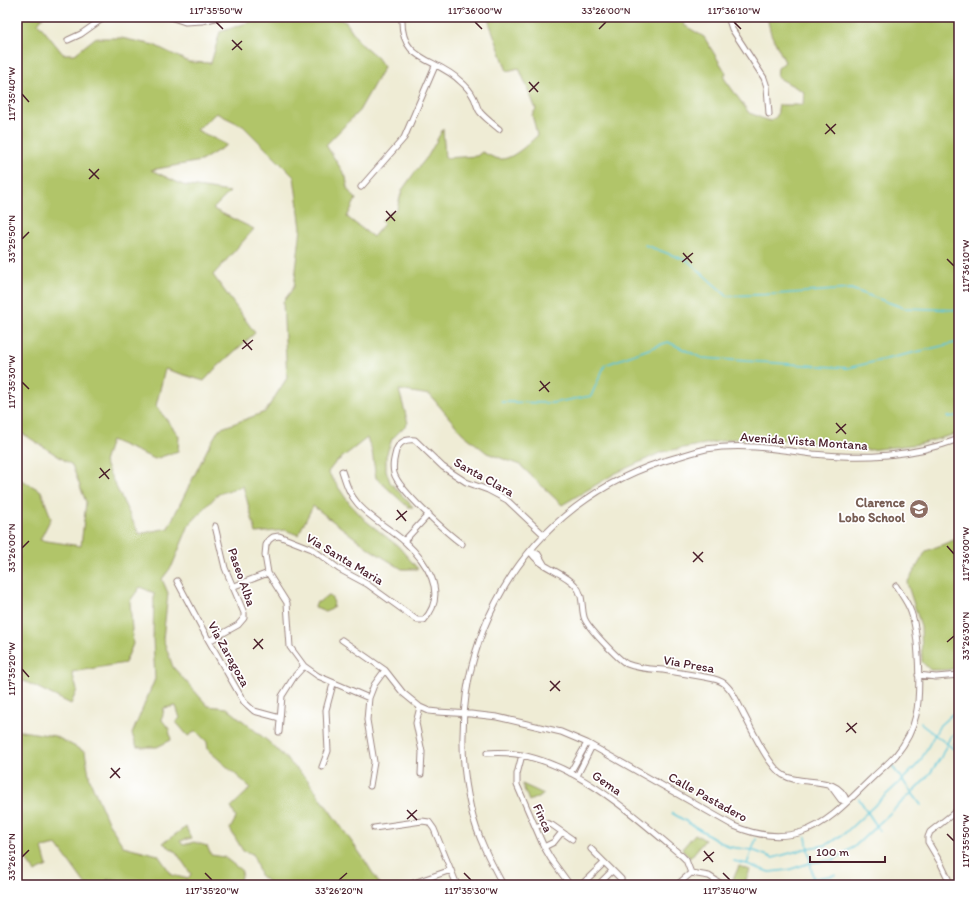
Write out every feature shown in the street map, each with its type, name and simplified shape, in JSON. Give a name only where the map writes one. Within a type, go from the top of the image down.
[{"type":"street","points":[[68,40],[81,34],[104,17]]},
{"type":"street","points":[[170,17],[185,22],[202,21],[220,17]]},
{"type":"street","points":[[402,17],[403,34],[410,50],[435,66],[446,70],[460,80],[473,96],[480,112],[499,129]]},
{"type":"street","points":[[728,17],[732,29],[764,78],[767,88],[769,114]]},
{"type":"street","points":[[361,188],[404,138],[435,66]]},
{"type":"street","name":"Avenida Vista Montana","points":[[503,885],[484,849],[472,811],[462,745],[463,714],[470,674],[477,646],[493,607],[507,582],[544,535],[573,509],[610,484],[653,464],[706,449],[748,446],[843,456],[875,457],[922,450],[959,439]]},
{"type":"street","name":"Santa Clara","points":[[462,544],[449,535],[400,485],[394,474],[393,461],[398,446],[406,440],[415,440],[443,467],[466,482],[488,490],[507,500],[544,535]]},
{"type":"street","name":"Via Santa Maria","points":[[342,471],[349,492],[357,503],[367,513],[404,541],[419,556],[429,572],[434,584],[436,598],[430,613],[424,620],[417,620],[410,616],[367,584],[339,568],[312,549],[279,536],[273,537],[269,540],[266,545],[265,556],[268,573],[287,603],[290,647],[304,666],[318,676],[333,684],[369,698]]},
{"type":"street","points":[[404,541],[429,514]]},
{"type":"street","name":"Paseo Alba","points":[[209,641],[238,625],[244,618],[244,613],[225,568],[215,526]]},
{"type":"street","name":"Via Presa","points":[[530,551],[535,558],[576,586],[581,597],[586,622],[626,663],[635,667],[692,675],[721,681],[733,694],[766,756],[781,774],[790,779],[814,780],[829,784],[841,800],[847,802]]},
{"type":"street","points":[[232,587],[268,573]]},
{"type":"street","name":"Via Zaragoza","points":[[177,581],[244,702],[254,711],[280,718]]},
{"type":"street","name":"Calle Pastadero","points":[[342,640],[385,670],[403,693],[420,707],[434,712],[498,718],[536,725],[561,732],[590,745],[734,826],[748,832],[768,835],[785,835],[803,832],[830,816],[847,802],[895,756],[907,739],[917,714],[917,640],[911,612],[896,586]]},
{"type":"street","points":[[279,732],[282,696],[294,677],[304,666]]},
{"type":"street","points":[[370,786],[374,762],[367,720],[369,698],[374,685],[385,670]]},
{"type":"street","points":[[918,675],[936,677],[959,675]]},
{"type":"street","points":[[322,767],[328,751],[326,710],[333,684]]},
{"type":"street","points":[[420,707],[416,723],[422,752],[421,774]]},
{"type":"street","points":[[570,773],[590,745]]},
{"type":"street","points":[[577,776],[590,745]]},
{"type":"street","name":"Gema","points":[[487,753],[499,752],[522,755],[549,763],[577,776],[630,813],[682,856],[686,860],[691,872]]},
{"type":"street","name":"Finca","points":[[522,755],[517,774],[517,785],[544,846],[570,885]]},
{"type":"street","points":[[951,885],[928,842],[928,837],[930,832],[959,809]]},
{"type":"street","points":[[374,828],[422,821],[429,822],[434,829],[457,885]]},
{"type":"street","points":[[535,827],[546,823],[552,825],[572,839]]},
{"type":"street","points":[[544,846],[554,842],[562,832]]},
{"type":"street","points":[[591,849],[621,879]]},
{"type":"street","points":[[581,885],[604,863]]},
{"type":"street","points":[[408,885],[451,870]]},
{"type":"street","points":[[598,885],[612,871]]},
{"type":"street","points":[[677,885],[691,872],[709,876],[723,885]]},
{"type":"green space","points":[[17,17],[43,17],[38,23],[63,54],[75,54],[95,38],[121,38],[154,45],[189,62],[211,63],[220,32],[264,17],[334,17],[346,22],[360,43],[377,57],[384,67],[359,111],[326,145],[346,177],[348,190],[356,199],[347,217],[373,237],[384,224],[381,221],[392,211],[397,209],[402,190],[428,156],[443,129],[445,158],[477,156],[482,152],[496,158],[505,159],[520,151],[537,136],[532,115],[536,109],[519,68],[507,71],[489,22],[490,17],[684,17],[684,25],[704,37],[726,73],[724,78],[749,113],[771,121],[777,116],[779,105],[803,105],[804,92],[777,77],[778,68],[785,62],[771,34],[767,17],[959,18],[959,433],[920,444],[869,450],[788,440],[732,439],[662,452],[616,473],[562,505],[520,465],[487,453],[462,433],[430,395],[399,390],[408,423],[392,439],[386,456],[386,470],[390,482],[413,507],[408,507],[376,478],[372,451],[367,438],[335,463],[328,472],[349,503],[366,521],[398,546],[418,569],[402,569],[371,550],[313,506],[298,535],[285,530],[256,533],[243,486],[218,494],[189,525],[172,566],[162,579],[168,593],[163,639],[173,667],[208,706],[227,708],[269,742],[307,779],[364,859],[380,885],[272,885],[260,875],[253,854],[243,851],[230,829],[236,818],[231,807],[251,788],[208,750],[207,742],[196,731],[188,736],[176,722],[180,718],[176,706],[164,708],[162,720],[169,729],[171,740],[157,747],[137,747],[132,734],[155,679],[153,639],[154,593],[140,587],[130,601],[133,644],[125,663],[72,672],[77,690],[71,704],[24,681],[17,685],[17,482],[20,479],[41,491],[51,518],[40,540],[81,546],[86,502],[72,465],[17,430]],"holes":[[[216,113],[243,126],[294,177],[301,228],[294,287],[283,302],[287,378],[265,412],[219,429],[168,528],[139,534],[104,462],[111,440],[155,459],[178,451],[179,436],[156,406],[165,369],[204,381],[255,333],[213,275],[254,229],[213,209],[230,192],[183,185],[151,170],[201,161],[227,145],[197,130]]]},
{"type":"green space","points":[[959,538],[959,668],[930,670],[922,662],[921,626],[907,583],[926,551]]},
{"type":"green space","points":[[330,596],[334,602],[332,609],[325,612],[315,607],[317,602]]},
{"type":"green space","points":[[17,731],[55,736],[85,752],[90,780],[107,820],[123,846],[158,855],[172,875],[188,879],[191,874],[176,852],[163,843],[186,827],[191,838],[180,841],[183,845],[194,842],[207,846],[211,855],[224,857],[242,871],[239,885],[130,885],[131,882],[108,879],[105,885],[86,885],[57,845],[42,848],[47,866],[35,872],[24,857],[17,858]]},
{"type":"green space","points":[[522,784],[544,794],[529,801]]},
{"type":"green space","points":[[695,834],[705,840],[690,858],[682,849]]},
{"type":"green space","points":[[739,866],[750,870],[744,885],[731,884]]},
{"type":"green space","points":[[108,879],[131,882],[130,885],[105,885]]},
{"type":"waterway","points":[[645,245],[688,261],[727,296],[851,289],[904,308],[959,310]]},
{"type":"waterway","points":[[501,402],[552,403],[591,396],[605,365],[668,342],[702,358],[848,368],[959,342]]},
{"type":"waterway","points":[[947,417],[959,416]]},
{"type":"waterway","points":[[672,813],[729,847],[752,850],[773,858],[808,848],[826,845],[845,833],[919,763],[940,725],[959,708]]},
{"type":"waterway","points":[[921,722],[922,725],[959,753]]},
{"type":"waterway","points":[[734,861],[769,872],[788,870],[810,863],[833,860],[854,847],[920,785],[941,757],[950,737],[959,730]]},
{"type":"waterway","points":[[953,744],[959,739]]},
{"type":"waterway","points":[[892,766],[921,805]]},
{"type":"waterway","points":[[859,799],[880,831]]},
{"type":"waterway","points":[[806,837],[813,878]]},
{"type":"waterway","points":[[747,864],[756,839]]},
{"type":"waterway","points":[[804,880],[835,875]]},
{"type":"place","name":"Clarence Lobo School","points":[[919,509]]}]
